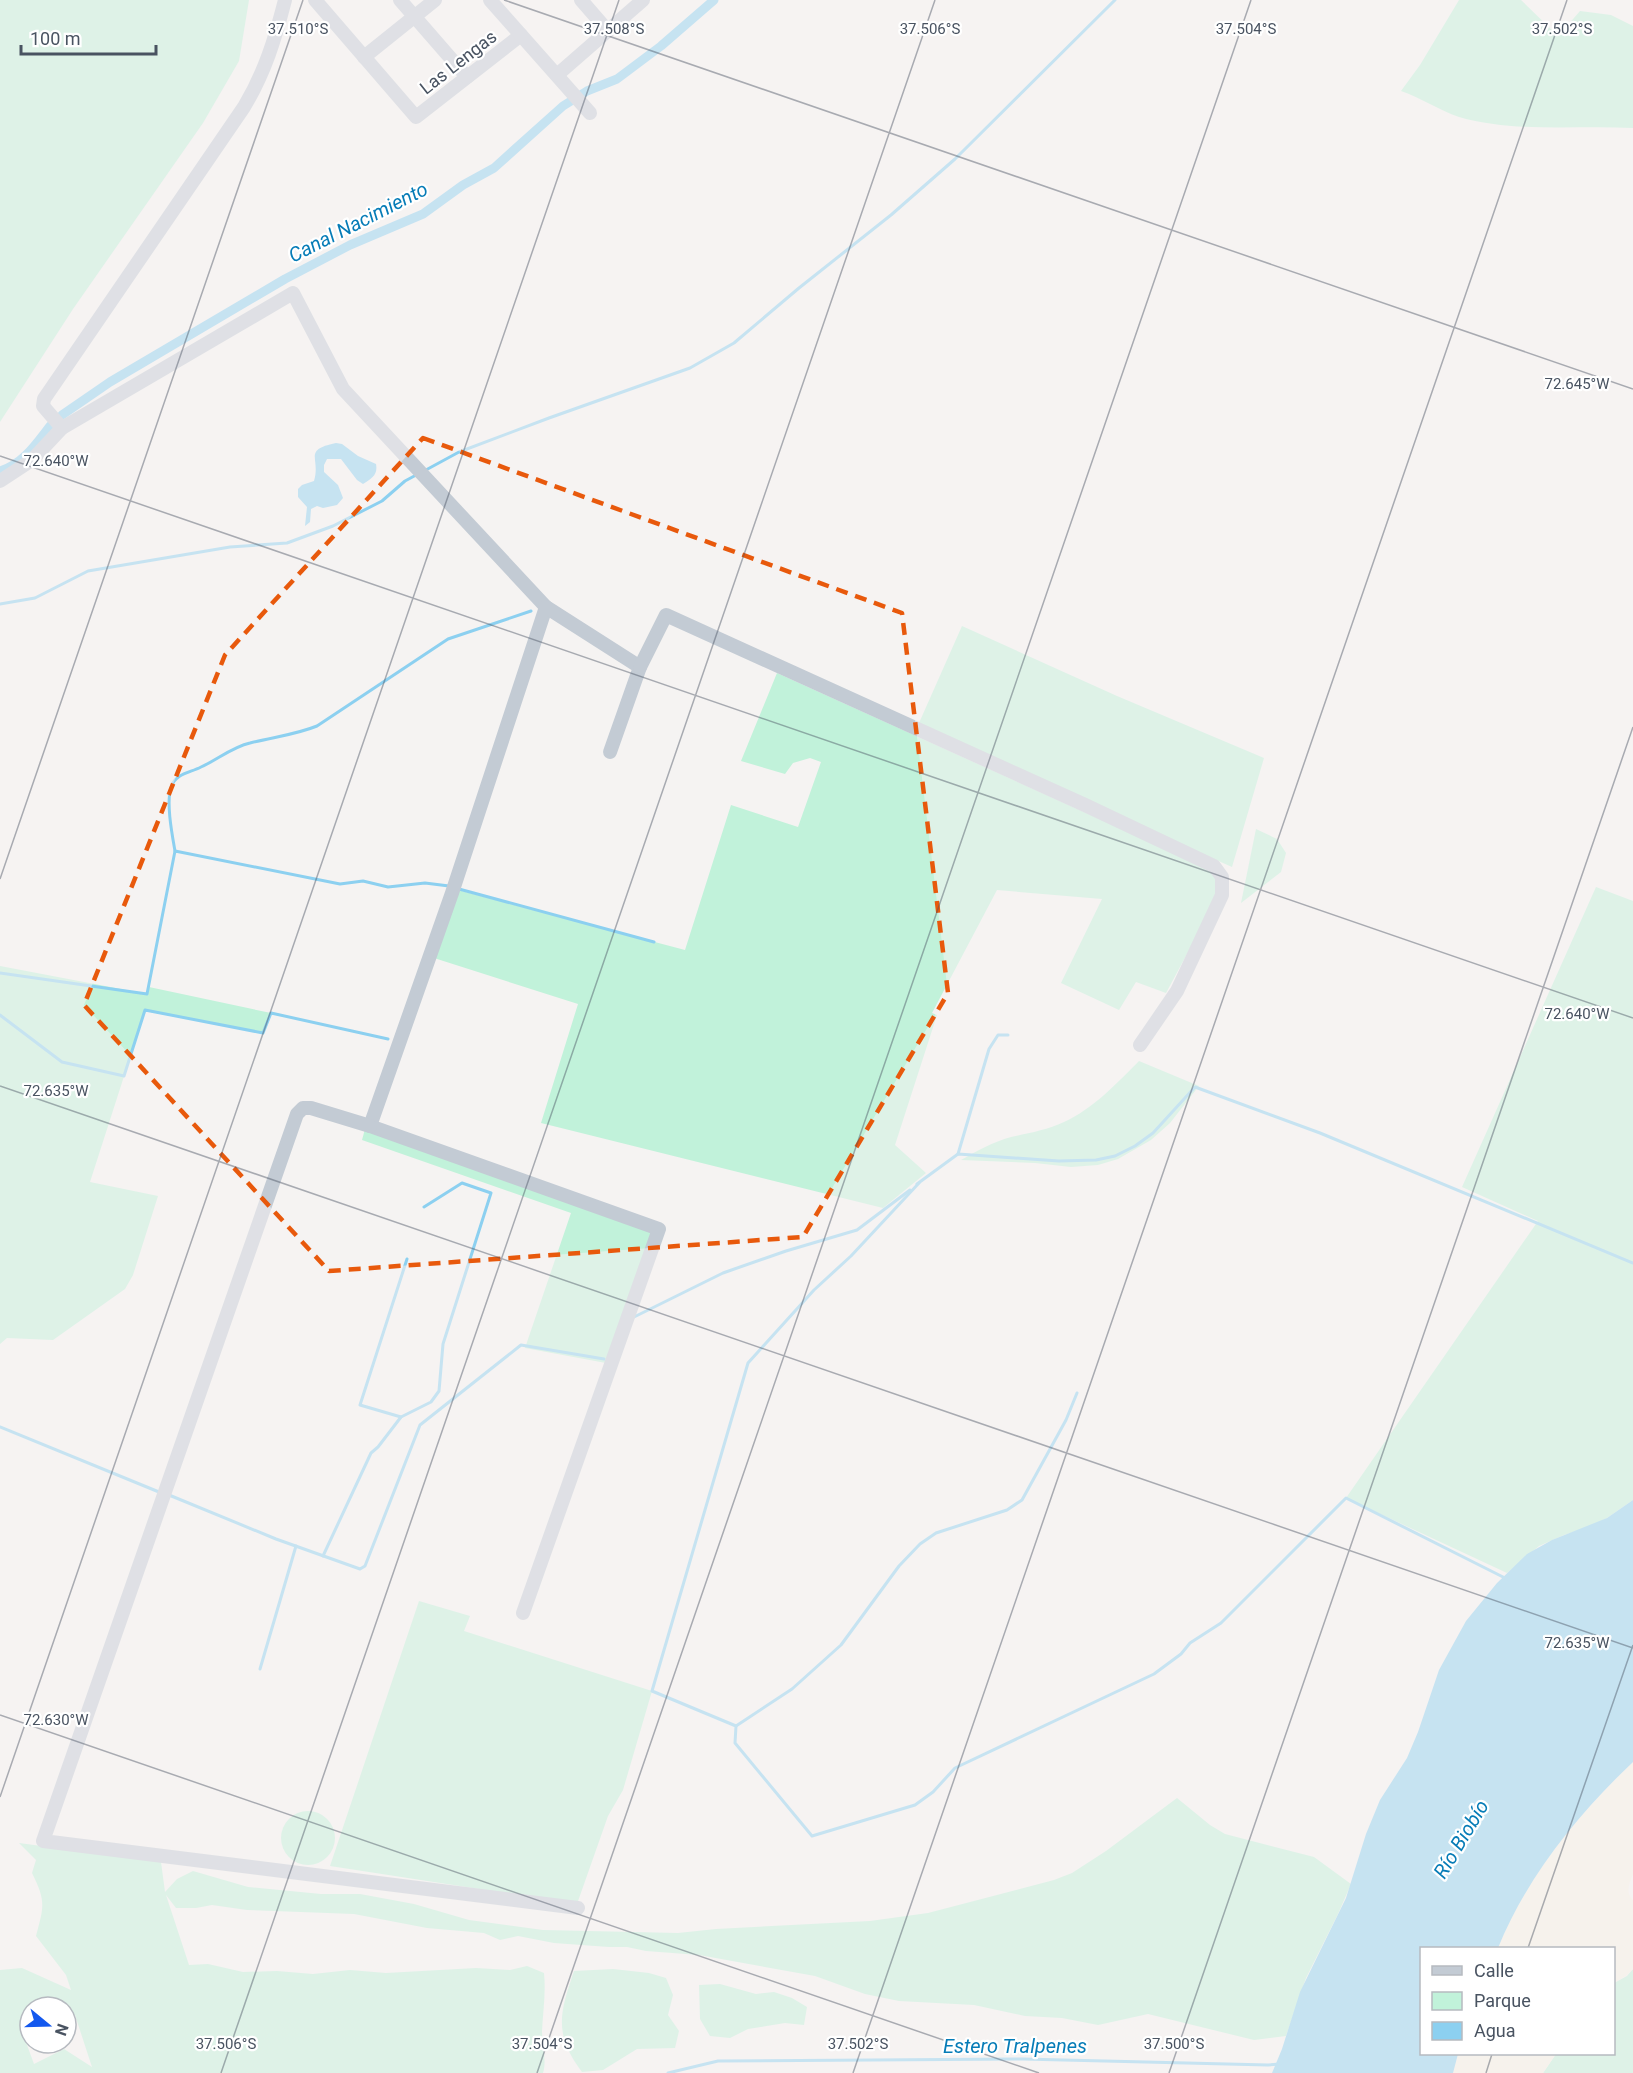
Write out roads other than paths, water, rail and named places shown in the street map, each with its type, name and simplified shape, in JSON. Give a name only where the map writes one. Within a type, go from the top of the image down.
[{"type":"street","points":[[62,428],[44,406],[44,399],[244,107],[259,81],[270,53],[285,0]]},
{"type":"street","points":[[315,0],[364,57],[435,0]]},
{"type":"street","points":[[400,0],[467,77]]},
{"type":"street","points":[[490,0],[590,113]]},
{"type":"street","points":[[581,0],[608,31]]},
{"type":"street","points":[[557,75],[643,0]]},
{"type":"street","name":"Las Lengas","points":[[364,57],[416,117],[521,35]]},
{"type":"street","points":[[0,482],[32,460],[62,428],[293,293],[343,389],[546,608],[640,667]]},
{"type":"street","points":[[370,1126],[452,893],[546,608]]},
{"type":"street","points":[[610,752],[640,667],[666,615],[1214,866],[1222,877],[1222,895],[1176,991],[1140,1045]]},
{"type":"street","points":[[523,1613],[659,1228],[370,1126],[311,1108],[303,1108],[297,1114],[43,1841],[578,1908]]},
{"type":"water","points":[[336,443],[342,444],[358,456],[376,464],[375,474],[363,484],[357,480],[341,459],[327,459],[324,472],[338,485],[343,498],[337,505],[323,508],[317,506],[311,509],[310,522],[305,526],[307,507],[298,497],[298,489],[314,481],[316,452]]},
{"type":"water","name":"Río Biobío","points":[[1633,1500],[1633,1762],[1592,1803],[1555,1848],[1523,1896],[1498,1947],[1420,1947],[1420,2055],[1458,2055],[1453,2073],[1272,2073],[1300,1992],[1346,1898],[1366,1834],[1380,1800],[1407,1758],[1439,1670],[1466,1621],[1497,1583],[1527,1554],[1552,1540],[1607,1518]]},
{"type":"waterway","name":"Canal Nacimiento","points":[[62,415],[110,382],[285,279],[350,245],[423,214],[463,185],[494,168],[563,106],[587,91],[617,79],[661,46],[714,0]]},
{"type":"waterway","points":[[424,471],[459,452],[690,368],[734,343],[891,215],[955,159],[1115,0]]},
{"type":"waterway","name":"Canal Nacimiento","points":[[0,471],[16,464],[50,426]]},
{"type":"waterway","points":[[0,604],[35,598],[88,571],[230,547],[287,543],[333,526],[382,501],[405,481],[418,474]]},
{"type":"waterway","points":[[175,851],[169,801],[173,782],[180,776],[243,745],[317,726],[448,639],[531,611]]},
{"type":"waterway","points":[[0,973],[147,994],[175,851],[340,884],[363,881],[388,887],[425,883],[449,886]]},
{"type":"waterway","points":[[459,889],[654,942]]},
{"type":"waterway","points":[[0,1015],[62,1062],[124,1076],[145,1010],[263,1033],[271,1013],[388,1039]]},
{"type":"waterway","points":[[958,1154],[989,1049],[998,1035],[1008,1035]]},
{"type":"waterway","points":[[917,1184],[958,1154],[1059,1161],[1096,1160],[1115,1156],[1135,1146],[1153,1133],[1195,1087],[1320,1133],[1633,1263]]},
{"type":"waterway","points":[[323,1556],[371,1453],[401,1417],[431,1402],[439,1391],[443,1344],[491,1193],[462,1183],[424,1207]]},
{"type":"waterway","points":[[919,1183],[851,1256],[814,1290],[748,1363],[652,1691],[736,1726],[735,1743],[812,1836],[915,1805],[933,1792],[955,1768],[1154,1674],[1181,1654],[1190,1643],[1221,1623],[1346,1498],[1507,1579]]},
{"type":"waterway","points":[[632,1318],[723,1273],[857,1230],[910,1190]]},
{"type":"waterway","points":[[401,1417],[360,1405],[407,1259]]},
{"type":"waterway","points":[[169,1495],[276,1539],[360,1569],[365,1566],[420,1425],[521,1345],[604,1359]]},
{"type":"waterway","points":[[736,1726],[792,1689],[841,1645],[899,1566],[920,1544],[936,1533],[1007,1510],[1022,1500],[1066,1420],[1077,1393]]},
{"type":"waterway","points":[[0,1427],[159,1492]]},
{"type":"waterway","points":[[260,1669],[296,1546]]},
{"type":"waterway","name":"Estero Tralpenes","points":[[668,2073],[718,2061],[1023,2059],[1280,2064]]}]
